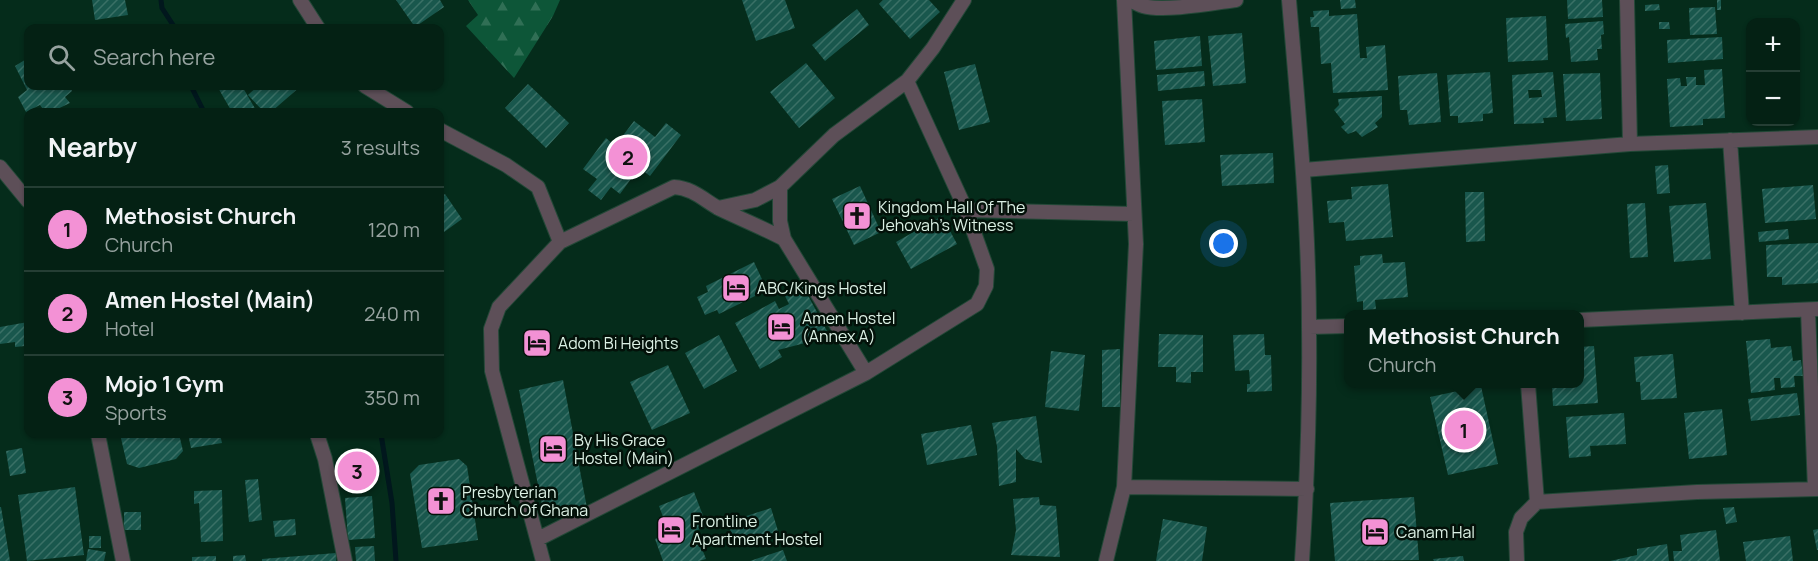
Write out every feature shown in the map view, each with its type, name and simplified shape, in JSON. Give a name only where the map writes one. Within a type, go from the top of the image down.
[{"type":"street","points":[[300,0],[315,24]]},
{"type":"street","points":[[718,208],[755,200],[780,187],[834,135],[907,81],[933,48],[964,0]]},
{"type":"street","points":[[1106,561],[1124,488],[1136,244],[1124,0]]},
{"type":"street","points":[[1130,0],[1145,7],[1165,8],[1236,0]]},
{"type":"street","points":[[1289,0],[1303,170],[1309,327],[1307,489],[1302,561]]},
{"type":"street","points":[[1627,0],[1630,144]]},
{"type":"street","points":[[538,539],[866,373],[977,304],[986,286],[987,270],[966,210],[907,81]]},
{"type":"street","points":[[371,90],[400,108]]},
{"type":"street","points":[[444,132],[506,165],[538,187],[560,242]]},
{"type":"street","points":[[1303,170],[1630,144],[1818,137]]},
{"type":"street","points":[[1730,140],[1742,313]]},
{"type":"street","points":[[0,167],[24,196]]},
{"type":"street","points":[[543,561],[492,371],[491,329],[499,307],[560,242],[674,187],[682,187],[718,208],[784,239]]},
{"type":"street","points":[[780,187],[780,221],[784,239],[866,373]]},
{"type":"street","points":[[966,210],[1134,214]]},
{"type":"street","points":[[1516,561],[1516,532],[1521,518],[1537,502],[1697,492],[1817,489],[1813,309],[1584,320]]},
{"type":"street","points":[[1309,327],[1344,327]]},
{"type":"street","points":[[1528,388],[1537,502]]},
{"type":"street","points":[[99,438],[123,561]]},
{"type":"street","points":[[318,438],[325,459],[345,561]]},
{"type":"street","points":[[1124,488],[1307,489]]},
{"type":"green space","points":[[468,0],[560,0],[553,16],[514,78],[466,26],[478,15]]},
{"type":"building","points":[[92,0],[125,0],[128,15],[95,20]]},
{"type":"building","points":[[396,0],[440,0],[444,7],[419,24],[413,24]]},
{"type":"building","points":[[742,0],[785,0],[795,28],[756,41]]},
{"type":"building","points":[[883,0],[929,0],[940,12],[910,39],[879,4]]},
{"type":"building","points":[[1340,0],[1355,0],[1356,8],[1341,9]]},
{"type":"building","points":[[1567,0],[1602,0],[1603,17],[1568,19]]},
{"type":"building","points":[[1717,0],[1721,0],[1721,10],[1717,10]]},
{"type":"building","points":[[1659,4],[1660,10],[1645,11],[1645,5]]},
{"type":"building","points":[[1715,7],[1717,34],[1690,35],[1689,8]]},
{"type":"building","points":[[857,9],[869,25],[825,61],[812,45]]},
{"type":"building","points":[[1329,10],[1329,16],[1357,14],[1360,58],[1367,58],[1366,47],[1385,45],[1388,90],[1333,93],[1331,63],[1321,64],[1319,27],[1311,27],[1310,17],[1314,17],[1313,11]]},
{"type":"building","points":[[1546,16],[1548,60],[1508,62],[1506,18]]},
{"type":"building","points":[[1603,21],[1604,34],[1601,35],[1602,49],[1597,49],[1598,60],[1571,62],[1569,37],[1566,38],[1565,24]]},
{"type":"building","points":[[1659,22],[1669,22],[1670,29],[1659,29]]},
{"type":"building","points":[[1242,33],[1246,83],[1213,86],[1208,36]]},
{"type":"building","points":[[1200,36],[1202,66],[1156,70],[1154,41]]},
{"type":"building","points":[[1722,37],[1723,59],[1668,63],[1667,40]]},
{"type":"building","points":[[24,60],[24,84],[15,66]]},
{"type":"building","points":[[806,63],[835,98],[799,128],[770,92]]},
{"type":"building","points":[[975,64],[990,122],[959,130],[944,72]]},
{"type":"building","points":[[1722,69],[1725,118],[1703,119],[1703,125],[1670,127],[1667,79],[1680,78],[1681,86],[1687,86],[1686,77],[1696,77],[1696,85],[1705,85],[1704,70]]},
{"type":"building","points":[[1204,71],[1205,86],[1158,91],[1157,75]]},
{"type":"building","points":[[1490,72],[1493,113],[1483,114],[1483,121],[1458,123],[1458,116],[1450,116],[1447,75]]},
{"type":"building","points":[[1553,72],[1557,117],[1543,118],[1544,123],[1514,124],[1512,75]],"holes":[[[1528,90],[1541,90],[1542,97],[1529,98]]]},
{"type":"building","points":[[1437,73],[1441,122],[1409,125],[1407,110],[1400,110],[1398,76]]},
{"type":"building","points":[[1600,73],[1602,119],[1566,121],[1563,74]]},
{"type":"building","points":[[528,84],[569,123],[546,148],[505,108]]},
{"type":"building","points":[[27,90],[72,91],[65,97],[70,103],[59,108],[42,108],[40,105],[24,108],[18,97]]},
{"type":"building","points":[[219,90],[244,90],[255,108],[230,108]]},
{"type":"building","points":[[254,90],[296,90],[276,108],[260,108],[248,95]]},
{"type":"building","points":[[1382,96],[1382,117],[1375,123],[1378,127],[1362,137],[1356,131],[1348,134],[1341,127],[1345,124],[1334,110],[1339,105],[1338,99]]},
{"type":"building","points":[[1202,99],[1205,142],[1165,145],[1162,101]]},
{"type":"building","points":[[634,121],[655,137],[666,123],[681,135],[650,176],[639,168],[620,194],[611,187],[601,200],[588,190],[597,179],[583,169],[606,138],[615,146]]},
{"type":"building","points":[[1273,153],[1274,183],[1222,186],[1220,155]]},
{"type":"building","points":[[1668,165],[1670,193],[1657,194],[1655,166]]},
{"type":"building","points":[[1388,184],[1393,237],[1346,241],[1344,222],[1329,223],[1327,201],[1352,199],[1351,187]]},
{"type":"building","points":[[1813,185],[1816,219],[1765,223],[1762,189]]},
{"type":"building","name":"Kingdom Hall Of The Jehovah's Witness","points":[[860,186],[881,232],[854,245],[832,199]]},
{"type":"building","points":[[1465,192],[1484,192],[1485,241],[1466,242]]},
{"type":"building","points":[[444,195],[462,219],[444,232]]},
{"type":"building","points":[[1645,203],[1648,257],[1630,258],[1627,204]]},
{"type":"building","points":[[1706,203],[1711,259],[1674,262],[1669,206]]},
{"type":"building","points":[[942,216],[957,244],[911,269],[896,242]]},
{"type":"building","points":[[1788,229],[1789,239],[1759,242],[1758,232]]},
{"type":"building","points":[[1818,243],[1818,283],[1782,285],[1782,277],[1767,277],[1766,245]]},
{"type":"building","points":[[1382,254],[1383,263],[1405,262],[1408,297],[1375,300],[1376,309],[1363,310],[1363,301],[1357,302],[1354,266],[1360,265],[1360,256]]},
{"type":"building","name":"ABC/Kings Hostel","points":[[754,262],[767,290],[719,314],[717,310],[705,315],[697,297],[708,292],[706,286]]},
{"type":"building","name":"Amen Hostel (Annex A)","points":[[803,286],[827,331],[809,342],[778,350],[782,357],[760,369],[735,323],[775,301],[779,309],[789,304],[785,296]]},
{"type":"building","points":[[24,323],[24,346],[15,347],[15,342],[0,344],[0,327]]},
{"type":"building","points":[[1159,334],[1203,335],[1203,372],[1191,372],[1191,383],[1176,382],[1176,367],[1158,367]]},
{"type":"building","points":[[1264,334],[1265,355],[1271,355],[1272,391],[1247,392],[1247,384],[1250,384],[1249,370],[1235,371],[1233,335]]},
{"type":"building","points":[[719,335],[737,371],[704,389],[685,353]]},
{"type":"building","points":[[1770,339],[1771,348],[1791,346],[1793,361],[1801,360],[1803,376],[1794,376],[1795,387],[1781,388],[1780,378],[1774,378],[1775,390],[1751,393],[1746,341]]},
{"type":"building","points":[[1594,346],[1598,403],[1553,406],[1552,388],[1584,388],[1584,347]]},
{"type":"building","points":[[1120,349],[1120,407],[1102,407],[1102,350]]},
{"type":"building","points":[[1051,351],[1085,355],[1079,411],[1045,407]]},
{"type":"building","points":[[1673,354],[1677,398],[1641,400],[1640,382],[1636,382],[1634,357]]},
{"type":"building","points":[[668,365],[690,413],[652,430],[630,382]]},
{"type":"building","name":"By His Grace Hostel (Main)","points":[[563,380],[587,508],[544,515],[519,390]]},
{"type":"building","points":[[1481,388],[1498,464],[1448,475],[1430,397]]},
{"type":"building","points":[[1797,393],[1800,415],[1751,421],[1748,399]]},
{"type":"building","points":[[1722,409],[1727,455],[1689,459],[1684,413]]},
{"type":"building","points":[[1624,413],[1626,444],[1590,446],[1591,456],[1569,458],[1566,417]]},
{"type":"building","points":[[1036,416],[1042,463],[1025,459],[1016,449],[1016,482],[999,486],[997,446],[992,423]]},
{"type":"building","points":[[971,425],[977,455],[927,465],[921,434]]},
{"type":"building","points":[[121,438],[180,438],[183,451],[176,459],[139,468],[127,464]]},
{"type":"building","points":[[189,438],[221,438],[222,443],[191,448]]},
{"type":"building","points":[[22,448],[26,473],[10,476],[6,451]]},
{"type":"building","points":[[459,459],[467,466],[478,540],[422,548],[410,474],[419,465]]},
{"type":"building","points":[[258,479],[262,520],[249,522],[245,480]]},
{"type":"building","points":[[75,487],[84,555],[27,561],[18,495]]},
{"type":"building","points":[[222,490],[223,541],[201,542],[199,503],[194,504],[194,491]]},
{"type":"building","points":[[694,492],[707,526],[695,531],[706,559],[663,561],[655,539],[669,533],[659,506]]},
{"type":"building","points":[[372,496],[375,538],[348,540],[345,498]]},
{"type":"building","points":[[1039,497],[1040,505],[1056,506],[1060,557],[1011,555],[1016,530],[1013,499]]},
{"type":"building","name":"Canam Hal","points":[[1414,497],[1419,560],[1335,561],[1330,503]]},
{"type":"building","points":[[1,507],[10,561],[0,561]]},
{"type":"building","points":[[1734,507],[1737,522],[1726,524],[1723,508]]},
{"type":"building","points":[[771,508],[778,531],[735,545],[728,522]]},
{"type":"building","points":[[124,512],[141,512],[141,530],[124,530]]},
{"type":"building","points":[[295,519],[296,535],[275,537],[273,521]]},
{"type":"building","points":[[1163,519],[1207,527],[1202,561],[1156,561]]},
{"type":"building","points":[[1818,529],[1818,550],[1817,550],[1813,530]]},
{"type":"building","points":[[1716,530],[1720,561],[1674,561],[1673,551],[1682,551],[1680,535]]},
{"type":"building","points":[[89,536],[101,536],[101,548],[89,548]]},
{"type":"building","points":[[1790,536],[1793,561],[1746,561],[1743,542]]},
{"type":"building","points":[[1667,544],[1669,561],[1610,561],[1637,555],[1637,549]]},
{"type":"building","points":[[374,546],[375,561],[356,561],[355,547]]},
{"type":"building","points":[[88,549],[106,552],[104,561],[86,561]]},
{"type":"building","points":[[783,550],[787,561],[750,561]]},
{"type":"building","points":[[336,553],[336,561],[262,561],[262,559]]},
{"type":"building","points":[[245,555],[246,561],[233,561],[233,556]]},
{"type":"building","points":[[216,556],[216,561],[192,561],[192,557]]},
{"type":"building","points":[[1463,556],[1464,561],[1434,561],[1433,559]]},
{"type":"waterway","points":[[161,0],[162,8],[172,24]]},
{"type":"waterway","points":[[193,90],[202,108]]},
{"type":"waterway","points":[[382,438],[392,503],[396,561]]},
{"type":"place","name":"Amen Hostel (Main)","points":[[628,157]]},
{"type":"place","name":"Kingdom Hall Of The Jehovah's Witness","points":[[857,216]]},
{"type":"place","name":"ABC/Kings Hostel","points":[[736,288]]},
{"type":"place","name":"Amen Hostel (Annex A)","points":[[781,327]]},
{"type":"place","name":"Adom Bi Heights","points":[[537,343]]},
{"type":"place","name":"Methosist Church","points":[[1464,430]]},
{"type":"place","name":"By His Grace Hostel (Main)","points":[[553,449]]},
{"type":"place","name":"Mojo 1 Gym","points":[[357,471]]},
{"type":"place","name":"Presbyterian Church Of Ghana","points":[[441,501]]},
{"type":"place","name":"Frontline Apartment Hostel","points":[[671,530]]},
{"type":"place","name":"Canam Hal","points":[[1375,532]]}]
